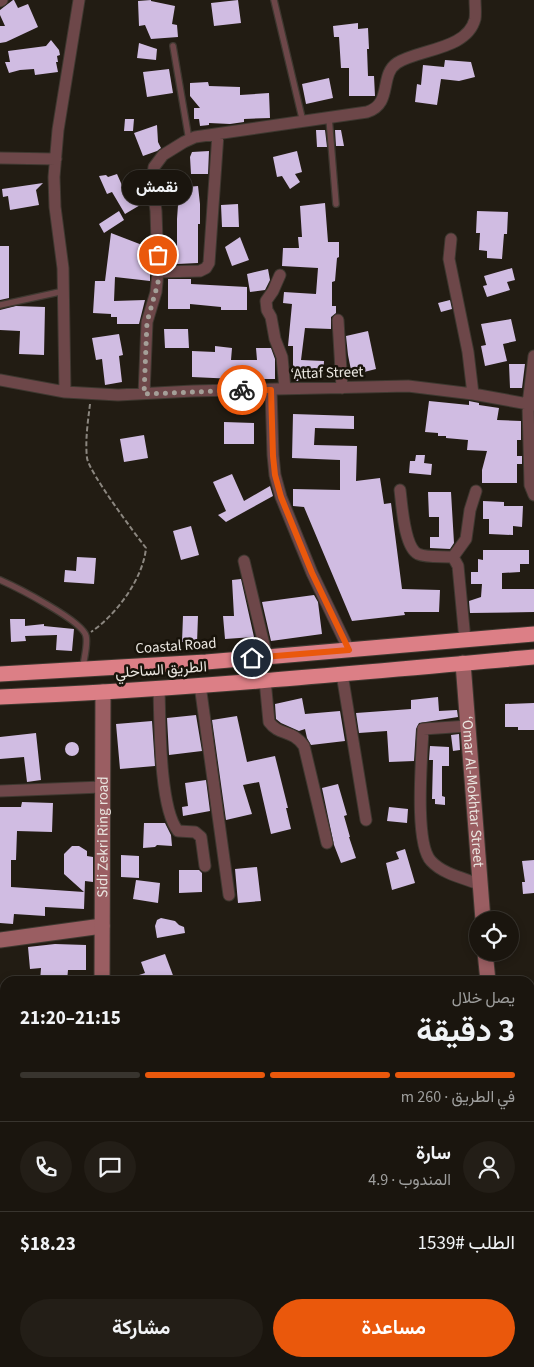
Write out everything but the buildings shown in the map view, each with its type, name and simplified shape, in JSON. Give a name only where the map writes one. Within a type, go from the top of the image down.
[{"type":"highway","name":"Coastal Road","points":[[0,674],[267,657],[534,634]]},
{"type":"highway","name":"الطريق الساحلي","points":[[0,697],[200,685],[534,657]]},
{"type":"street","points":[[65,392],[63,268],[54,192],[58,130],[80,0]]},
{"type":"street","points":[[144,394],[147,322],[156,292],[158,272],[156,211],[152,183],[154,167],[163,154],[189,140],[375,110],[381,104],[390,73],[396,64],[454,43],[466,34],[475,19],[475,0]]},
{"type":"street","points":[[158,272],[200,271],[206,268],[209,263],[218,134]]},
{"type":"street","points":[[0,158],[56,159]]},
{"type":"street","points":[[452,239],[449,259],[468,352],[473,394]]},
{"type":"street","points":[[280,275],[273,291],[266,300],[267,310],[271,317],[275,338],[282,357],[284,390]]},
{"type":"street","points":[[338,320],[342,388]]},
{"type":"street","points":[[534,356],[531,404],[530,485],[534,495]]},
{"type":"street","name":"‘Attaf Street","points":[[0,380],[65,392],[92,394],[408,386],[531,404]]},
{"type":"street","points":[[271,390],[273,456],[275,475],[281,497],[312,573],[349,650]]},
{"type":"street","points":[[400,490],[406,530],[413,550],[420,555],[453,557]]},
{"type":"street","points":[[453,557],[466,539],[470,510],[476,491]]},
{"type":"street","points":[[453,557],[458,566],[465,640]]},
{"type":"street","points":[[244,561],[267,657]]},
{"type":"street","name":"‘Omar Al-Mokhtar Street","points":[[463,663],[481,911]]},
{"type":"street","points":[[342,674],[366,820]]},
{"type":"street","points":[[265,680],[268,722],[277,729],[296,736],[304,746],[327,843]]},
{"type":"street","points":[[200,685],[229,895]]},
{"type":"street","points":[[159,688],[162,766],[170,817],[178,831],[195,832],[201,837],[205,866]]},
{"type":"street","name":"Sidi Zekri Ring road","points":[[102,692],[102,976]]},
{"type":"street","points":[[468,726],[422,729],[420,829],[425,850],[431,861],[447,873],[479,884]]},
{"type":"street","points":[[0,791],[102,787]]},
{"type":"street","points":[[0,940],[102,926]]},
{"type":"street","points":[[487,961],[488,976]]},
{"type":"lane","points":[[274,0],[302,122]]},
{"type":"lane","points":[[173,46],[189,140]]},
{"type":"lane","points":[[330,118],[336,204]]},
{"type":"lane","points":[[0,305],[64,292]]},
{"type":"lane","points":[[0,580],[65,615],[80,626],[86,636],[83,669]]},
{"type":"path","points":[[86,636],[105,623],[125,596],[138,576],[145,558],[146,548],[94,474],[87,460],[88,421],[92,394]]},
{"type":"way so far","points":[[158,255],[158,283],[147,322],[144,394],[242,390]]},
{"type":"place","name":"نقمش","points":[[158,255]]},
{"type":"route","points":[[242,390],[271,390],[273,456],[275,475],[281,497],[312,573],[349,650],[252,658]]}]
